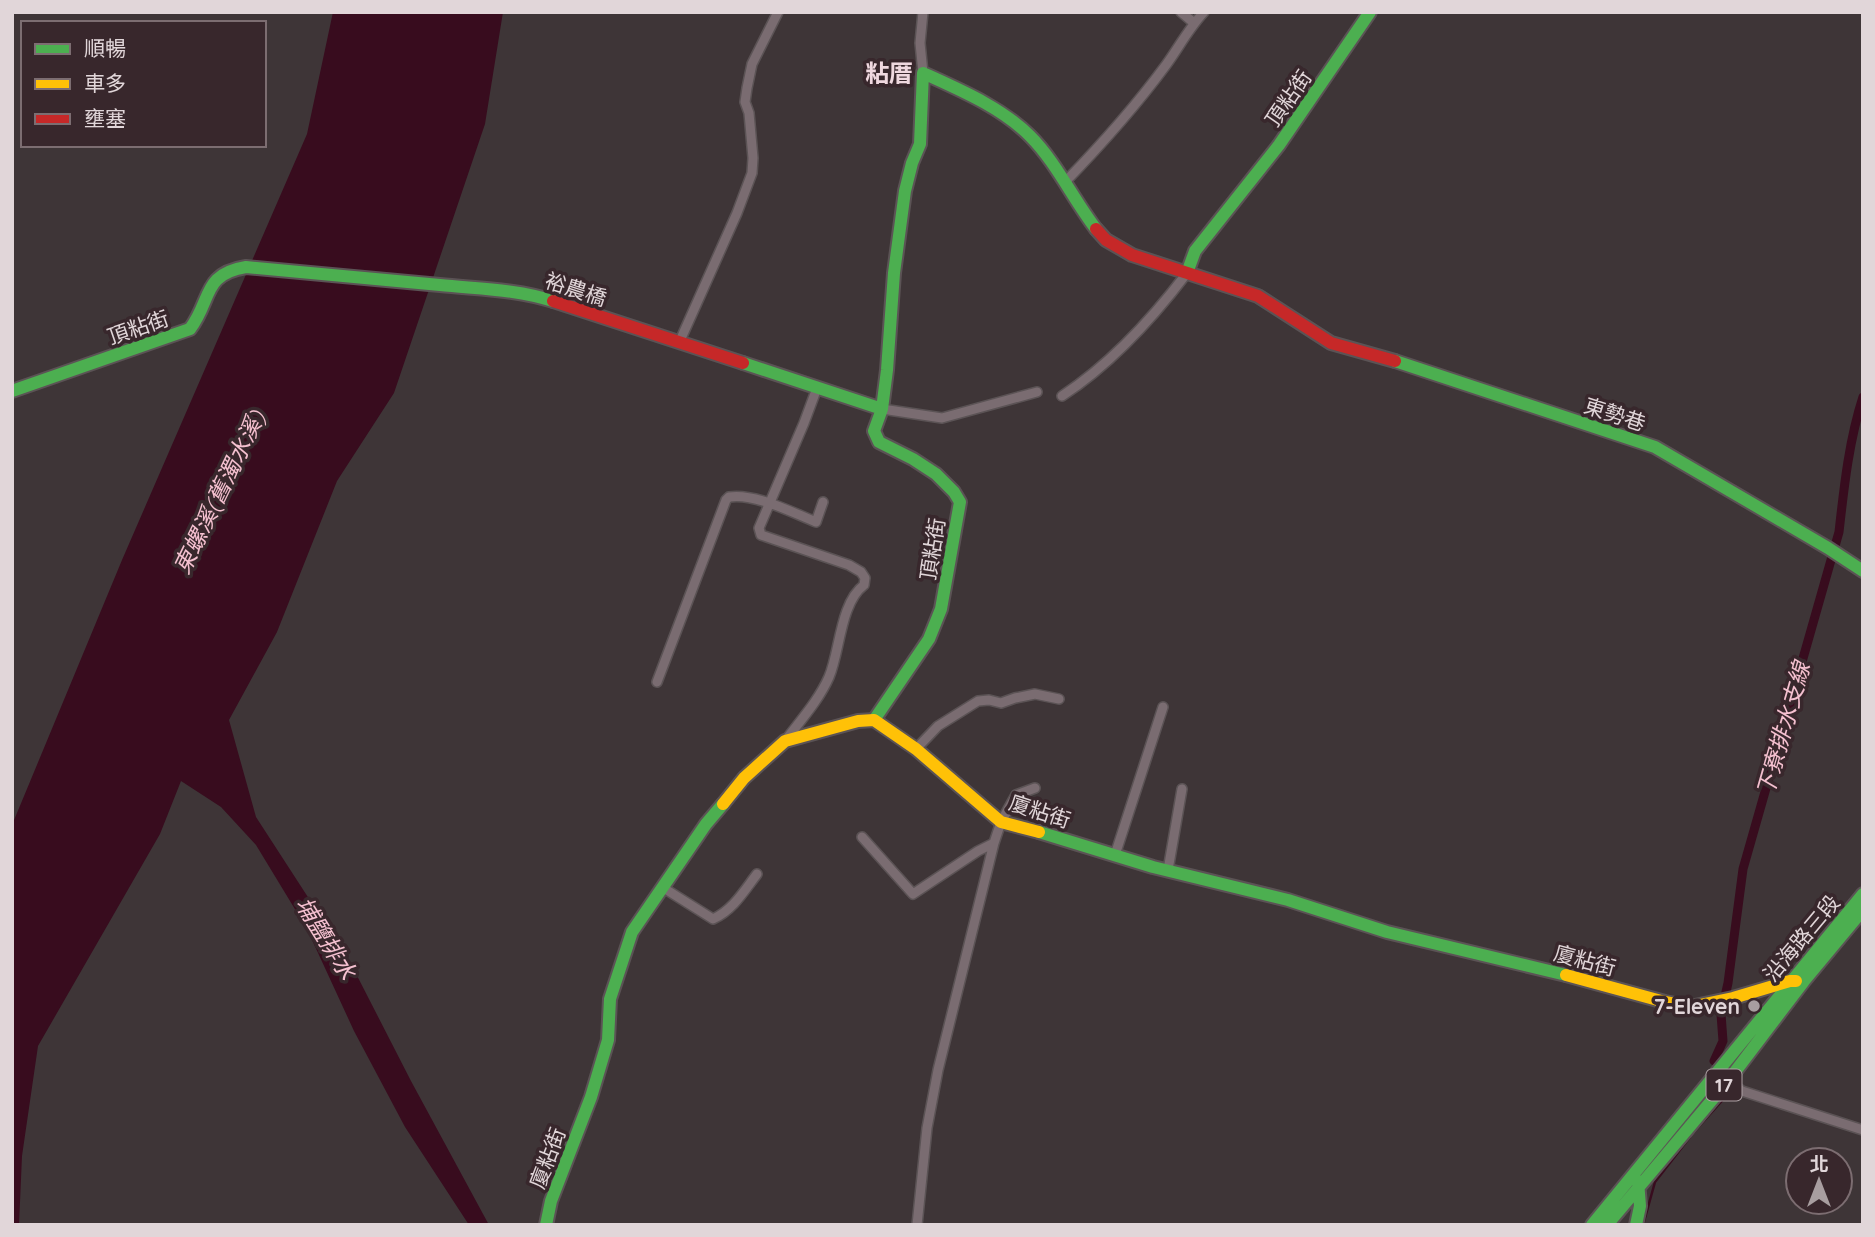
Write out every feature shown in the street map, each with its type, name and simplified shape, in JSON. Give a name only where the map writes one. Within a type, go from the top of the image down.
[{"type":"street","points":[[679,342],[737,214],[752,173],[749,113],[745,102],[747,88],[752,64],[778,12]]},
{"type":"street","name":"頂粘街","points":[[874,720],[929,639],[941,609],[960,502],[957,494],[926,466],[908,454],[879,442],[874,431],[882,409],[902,216],[910,172],[920,144],[923,73],[920,43],[923,12]]},
{"type":"street","points":[[1181,12],[1194,23]]},
{"type":"street","points":[[1065,182],[1112,133],[1205,12]]},
{"type":"street","name":"頂粘街","points":[[1062,396],[1088,379],[1161,308],[1187,273],[1195,251],[1279,145],[1370,12]]},
{"type":"street","points":[[923,73],[1010,118],[1031,137],[1106,240],[1132,255],[1187,273]]},
{"type":"street","name":"裕農橋","points":[[246,267],[505,290],[538,296],[882,409]]},
{"type":"street","name":"頂粘街","points":[[12,391],[190,329],[196,323],[220,274],[246,267]]},
{"type":"street","name":"東勢巷","points":[[1187,273],[1258,296],[1331,343],[1655,447],[1863,570]]},
{"type":"street","points":[[785,741],[830,677],[843,622],[857,590],[864,585],[865,578],[861,572],[849,565],[761,535],[759,528],[817,388]]},
{"type":"street","points":[[882,409],[942,418],[1037,393]]},
{"type":"street","points":[[657,682],[726,500],[739,495],[769,503],[816,522],[823,502]]},
{"type":"street","points":[[916,749],[938,726],[978,701],[1001,703],[1035,694],[1059,699]]},
{"type":"street","points":[[1115,855],[1163,707]]},
{"type":"street","name":"廈粘街","points":[[546,1225],[551,1201],[591,1097],[608,1040],[610,999],[632,932],[706,824],[744,778],[785,741],[858,721],[874,720],[916,749],[1001,822],[1168,870],[1288,900],[1387,932],[1542,968],[1690,1007],[1726,1000],[1790,981],[1804,981]]},
{"type":"street","points":[[917,1225],[928,1128],[938,1070],[994,843],[1001,822],[1016,795],[1035,788]]},
{"type":"street","points":[[1168,870],[1182,789]]},
{"type":"street","points":[[862,837],[913,894],[994,843]]},
{"type":"street","points":[[663,887],[713,919],[723,915],[735,904],[757,874]]},
{"type":"street","name":"沿海路三段","points":[[1639,1186],[1723,1076],[1790,981],[1863,894]]},
{"type":"street","name":"沿海路三段","points":[[1637,1170],[1723,1076],[1863,910]]},
{"type":"street","points":[[1723,1076],[1742,1091],[1863,1130]]},
{"type":"street","points":[[1636,1225],[1640,1206],[1637,1170]]},
{"type":"street","name":"17","points":[[1592,1225],[1637,1170]]},
{"type":"street","name":"17","points":[[1607,1225],[1639,1186]]},
{"type":"water","points":[[333,12],[503,12],[485,124],[394,393],[337,481],[277,632],[229,720],[256,817],[350,962],[489,1225],[469,1225],[405,1127],[354,1031],[307,929],[256,845],[221,807],[181,781],[160,834],[38,1046],[22,1156],[19,1225],[12,1225],[12,825],[122,560],[307,134]]},
{"type":"waterway","name":"下寮排水支線","points":[[1714,1061],[1723,1041],[1721,1014],[1728,983],[1743,869],[1839,532],[1851,447],[1863,397]]},
{"type":"waterway","points":[[1694,1132],[1727,1092]]},
{"type":"waterway","points":[[1643,1225],[1655,1182],[1690,1137]]},
{"type":"traffic: fast","points":[[1187,273],[1195,251],[1279,145],[1370,12]]},
{"type":"traffic: fast","points":[[874,720],[929,639],[941,609],[960,502],[936,474],[879,442],[874,431],[882,409],[894,273],[905,191],[920,144],[923,73],[980,100],[1019,126],[1048,157],[1096,229]]},
{"type":"traffic: fast","points":[[12,391],[190,329],[215,282],[232,270],[246,267],[497,290],[553,301]]},
{"type":"traffic: fast","points":[[1395,361],[1655,447],[1863,571]]},
{"type":"traffic: fast","points":[[743,363],[882,409]]},
{"type":"traffic: fast","points":[[546,1225],[551,1201],[591,1097],[608,1040],[610,999],[632,932],[706,824],[723,804]]},
{"type":"traffic: fast","points":[[1039,832],[1153,867],[1288,900],[1387,932],[1566,975]]},
{"type":"traffic: fast","points":[[1592,1225],[1863,894]]},
{"type":"traffic: fast","points":[[1607,1225],[1728,1081],[1804,981],[1863,910]]},
{"type":"traffic: fast","points":[[1636,1225],[1640,1206],[1638,1181]]},
{"type":"traffic: slow","points":[[723,804],[744,778],[785,741],[858,721],[874,720],[916,749],[1001,822],[1039,832]]},
{"type":"traffic: slow","points":[[1566,975],[1690,1007],[1796,981]]},
{"type":"traffic: jam","points":[[1096,229],[1106,240],[1132,255],[1258,296],[1331,343],[1395,361]]},
{"type":"traffic: jam","points":[[553,301],[743,363]]},
{"type":"place","name":"7-Eleven","points":[[1754,1006]]},
{"type":"district","name":"粘厝","points":[[889,73]]},
{"type":"water label","name":"東螺溪(舊濁水溪)","points":[[219,492]]},
{"type":"water label","name":"埔鹽排水","points":[[326,938]]}]
